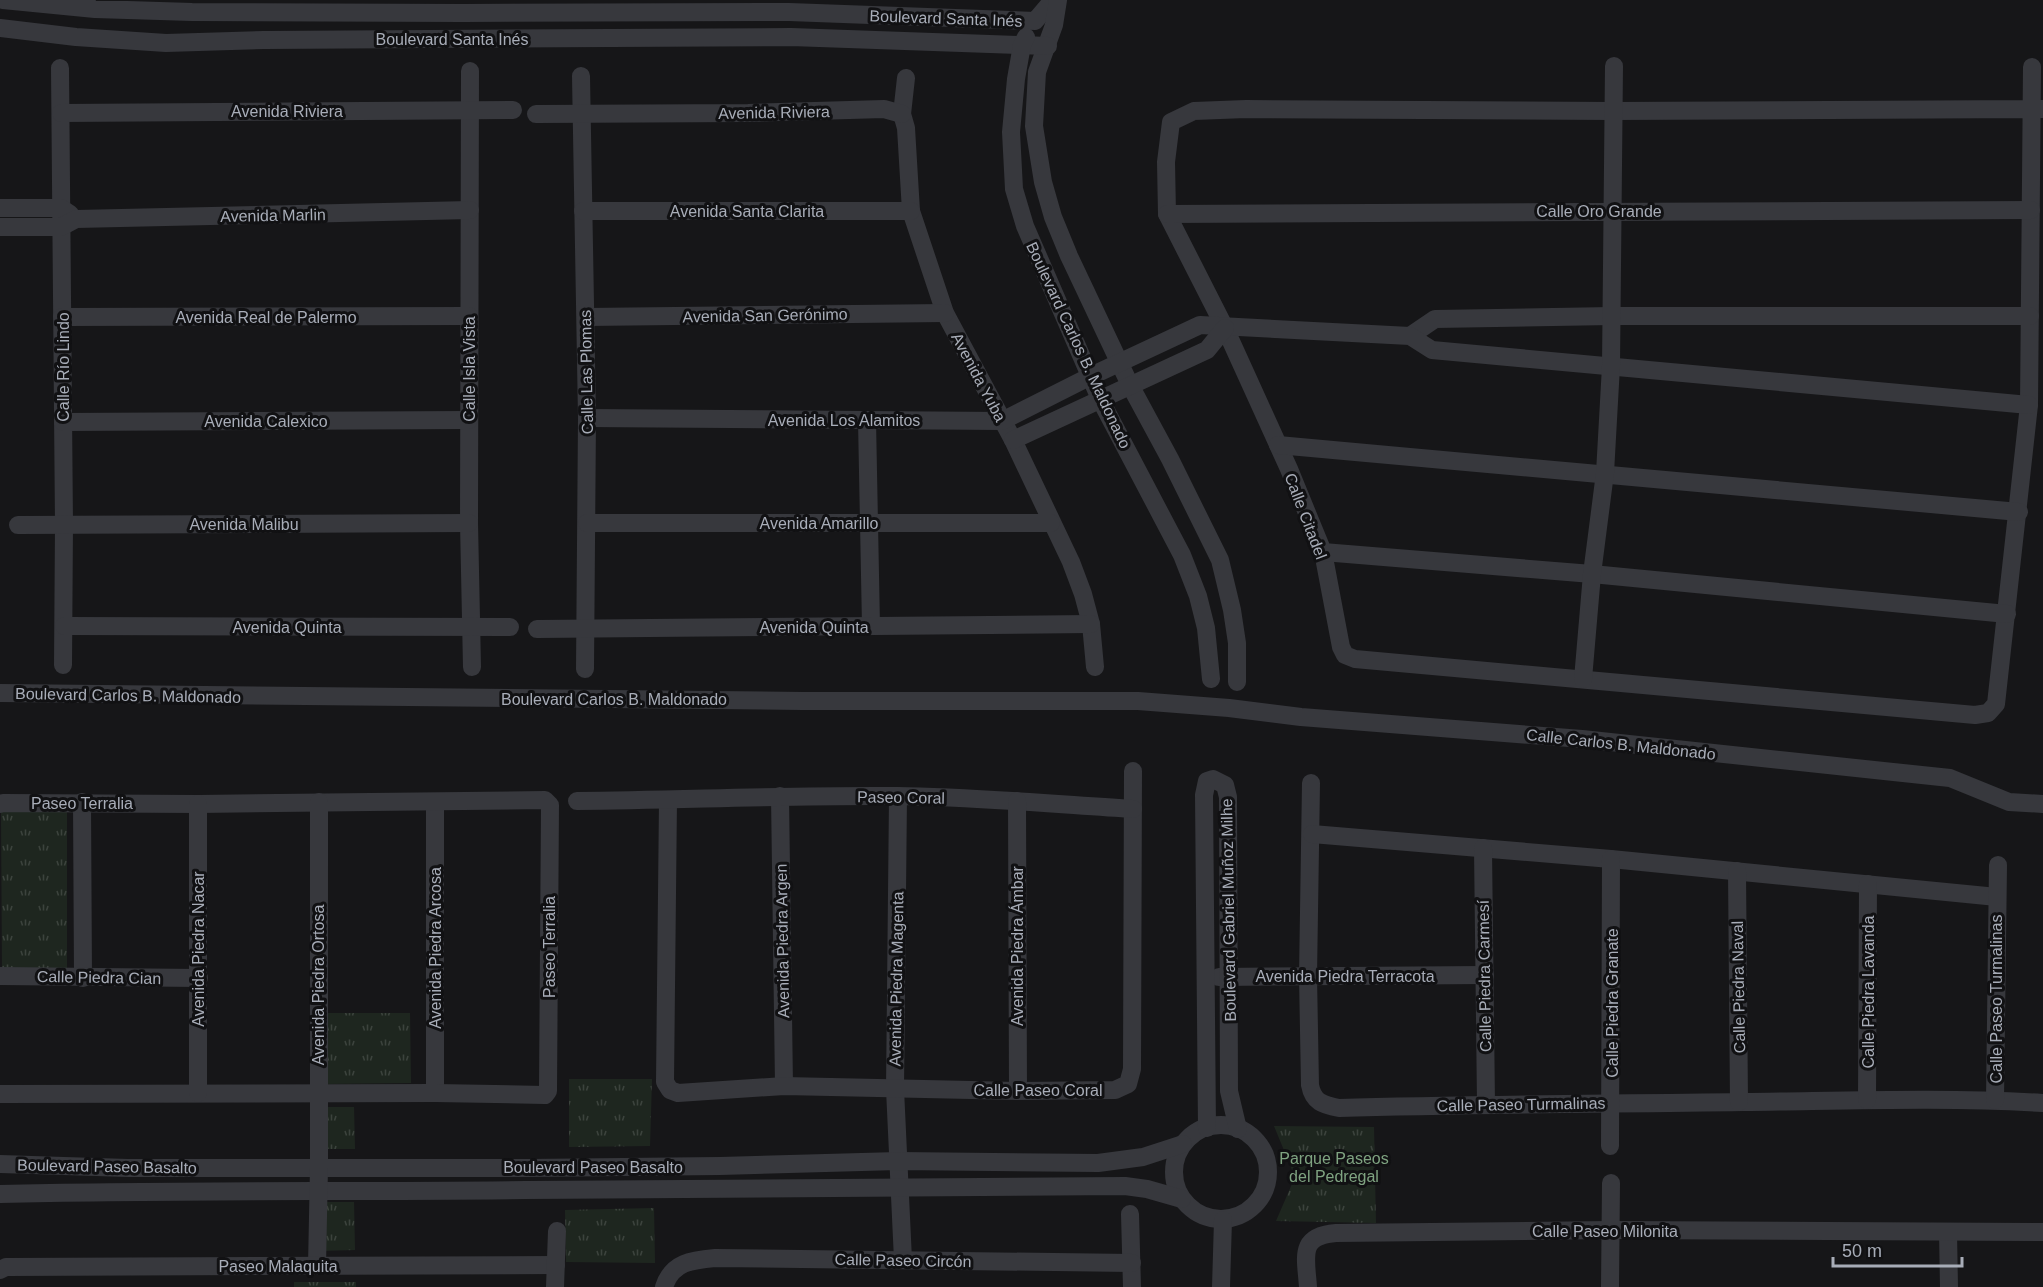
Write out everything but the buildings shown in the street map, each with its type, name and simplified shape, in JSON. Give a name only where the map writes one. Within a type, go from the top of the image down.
[{"type":"street","name":"Boulevard Santa Inés","points":[[3,0],[95,9],[192,12],[464,14],[789,12],[1035,21],[1053,0]]},
{"type":"street","name":"Boulevard Carlos B. Maldonado","points":[[1058,0],[1054,25],[1038,72],[1034,126],[1043,183],[1053,217],[1069,256],[1130,385],[1220,560],[1237,643],[1237,682]]},
{"type":"street","points":[[1035,21],[1054,25]]},
{"type":"street","name":"Boulevard Carlos B. Maldonado","points":[[1035,21],[1022,45],[1016,79],[1011,132],[1014,189],[1025,226],[1042,268],[1100,399],[1182,555],[1206,628],[1211,679]]},
{"type":"street","name":"Boulevard Santa Inés","points":[[0,28],[76,37],[166,43],[275,40],[791,37],[1048,46]]},
{"type":"street","points":[[1614,66],[1611,366],[1605,473],[1592,574],[1583,679],[1975,714],[1988,713],[1996,704],[2029,405],[2036,384],[2030,316],[2037,283],[2031,210],[2037,178],[2037,109],[2032,67]]},
{"type":"street","points":[[60,68],[61,208],[69,223]]},
{"type":"street","name":"Calle Isla Vista","points":[[470,71],[469,523],[473,627],[472,667]]},
{"type":"street","name":"Calle Las Plomas","points":[[582,75],[587,418],[585,669]]},
{"type":"street","name":"Avenida Yuba","points":[[906,78],[902,114],[906,128],[911,211],[945,313],[1013,440],[1071,562],[1091,624],[1095,667]]},
{"type":"street","name":"Avenida Riviera","points":[[536,114],[747,113],[884,109],[902,114]]},
{"type":"street","name":"Calle Citadel","points":[[1583,679],[1355,659],[1345,655],[1341,647],[1323,552],[1278,444],[1225,328],[1167,214],[1166,162],[1171,122],[1194,111],[1276,109],[1614,111]]},
{"type":"street","points":[[1614,111],[2037,109]]},
{"type":"street","name":"Avenida Riviera","points":[[61,113],[513,110]]},
{"type":"street","points":[[0,208],[61,208]]},
{"type":"street","name":"Avenida Marlin","points":[[0,227],[470,210]]},
{"type":"street","name":"Avenida Santa Clarita","points":[[583,210],[911,211]]},
{"type":"street","name":"Calle Oro Grande","points":[[1167,214],[2031,210]]},
{"type":"street","name":"Calle Río Lindo","points":[[63,665],[62,317],[69,223]]},
{"type":"street","name":"Avenida San Gerónimo","points":[[586,317],[945,313]]},
{"type":"street","name":"Avenida Real de Palermo","points":[[62,317],[469,316]]},
{"type":"street","points":[[2029,405],[1432,350],[1410,336],[1435,319],[1612,316],[2030,316]]},
{"type":"street","name":"Avenida Los Alamitos","points":[[587,418],[1002,421],[1200,325],[1410,336]]},
{"type":"street","points":[[1013,440],[1208,350],[1225,328]]},
{"type":"street","name":"Avenida Calexico","points":[[63,422],[469,420]]},
{"type":"street","points":[[867,420],[871,626]]},
{"type":"street","points":[[1278,444],[2019,512]]},
{"type":"street","name":"Avenida Malibu","points":[[18,525],[469,523]]},
{"type":"street","name":"Avenida Amarillo","points":[[587,523],[1051,523]]},
{"type":"street","points":[[1323,552],[1592,574],[2007,614]]},
{"type":"street","name":"Avenida Quinta","points":[[537,629],[1091,624]]},
{"type":"street","name":"Avenida Quinta","points":[[64,626],[510,627]]},
{"type":"street","name":"Boulevard Carlos B. Maldonado","points":[[0,693],[1138,701],[1228,708]]},
{"type":"street","name":"Calle Carlos B. Maldonado","points":[[1228,708],[1302,717],[1582,739],[1950,778],[2009,802],[2043,804]]},
{"type":"street","name":"Calle Paseo Coral","points":[[668,800],[665,1082],[670,1090],[678,1093],[784,1086],[1018,1091],[1115,1090],[1122,1088],[1130,1081],[1132,1069],[1133,771]]},
{"type":"street","name":"Boulevard Gabriel Muñoz Milhe","points":[[1207,1128],[1204,795],[1207,782],[1213,779],[1225,785],[1228,797],[1229,1091],[1238,1129]]},
{"type":"street","name":"Calle Paseo Turmalinas","points":[[1311,783],[1308,976],[1310,1085],[1312,1094],[1320,1103],[1339,1108],[1612,1102],[1867,1100],[1995,1100],[2043,1103]]},
{"type":"street","name":"Paseo Coral","points":[[577,801],[780,796],[898,796],[1133,809]]},
{"type":"street","name":"Avenida Piedra Argen","points":[[780,796],[784,1086]]},
{"type":"street","name":"Avenida Piedra Magenta","points":[[898,796],[895,1089],[903,1260]]},
{"type":"street","name":"Paseo Terralia","points":[[0,804],[545,800],[550,805],[548,1093],[545,1095],[0,1094]]},
{"type":"street","name":"Avenida Piedra Ámbar","points":[[1017,801],[1018,1091]]},
{"type":"street","points":[[82,802],[83,978]]},
{"type":"street","name":"Avenida Piedra Ortosa","points":[[317,1266],[319,802]]},
{"type":"street","name":"Avenida Piedra Arcosa","points":[[435,802],[435,1093]]},
{"type":"street","name":"Avenida Piedra Nacar","points":[[198,804],[198,1093]]},
{"type":"street","name":"Calle Paseo Turmalinas","points":[[1312,834],[1611,859],[1997,897]]},
{"type":"street","name":"Calle Piedra Carmesí","points":[[1483,849],[1486,1104]]},
{"type":"street","name":"Calle Piedra Granate","points":[[1610,1146],[1612,1102],[1611,859]]},
{"type":"street","name":"Calle Paseo Turmalinas","points":[[1995,1100],[1998,865]]},
{"type":"street","name":"Calle Piedra Naval","points":[[1737,872],[1739,1102]]},
{"type":"street","name":"Calle Piedra Lavanda","points":[[1867,1100],[1868,884]]},
{"type":"street","name":"Avenida Piedra Terracota","points":[[1206,978],[1485,975]]},
{"type":"street","name":"Calle Piedra Cian","points":[[0,976],[199,978]]},
{"type":"street","points":[[1223,1125],[1238,1129],[1252,1137],[1262,1149],[1268,1164],[1268,1180],[1262,1196],[1252,1208],[1238,1216],[1223,1220],[1207,1217],[1193,1210],[1182,1199],[1176,1186],[1174,1172],[1176,1157],[1183,1144],[1194,1134],[1207,1128],[1223,1125]]},
{"type":"street","name":"Boulevard Paseo Basalto","points":[[0,1164],[128,1168],[686,1167],[898,1161],[1098,1163],[1143,1157],[1183,1144]]},
{"type":"street","points":[[1610,1287],[1611,1183]]},
{"type":"street","name":"Boulevard Paseo Basalto","points":[[0,1194],[128,1191],[318,1192],[1125,1186],[1147,1189],[1182,1199]]},
{"type":"street","points":[[1130,1214],[1132,1287]]},
{"type":"street","points":[[1221,1287],[1223,1220]]},
{"type":"street","name":"Calle Paseo Milonita","points":[[1308,1287],[1307,1248],[1314,1238],[1325,1234],[1611,1230],[2043,1232]]},
{"type":"street","points":[[555,1287],[556,1231]]},
{"type":"street","points":[[1948,1232],[1949,1287]]},
{"type":"street","name":"Calle Paseo Circón","points":[[664,1287],[676,1267],[689,1262],[715,1258],[1131,1263]]},
{"type":"street","name":"Paseo Malaquita","points":[[0,1270],[6,1267],[556,1265]]},
{"type":"green space","points":[[1,812],[67,812],[67,969],[2,969]]},
{"type":"green space","points":[[324,1013],[410,1013],[411,1083],[325,1084]]},
{"type":"green space","points":[[569,1079],[652,1079],[650,1146],[569,1147]]},
{"type":"green space","points":[[323,1107],[354,1107],[355,1149],[323,1149]]},
{"type":"green space","name":"Parque Paseos del Pedregal","points":[[1274,1126],[1374,1127],[1376,1223],[1276,1221],[1295,1177]]},
{"type":"green space","points":[[319,1202],[354,1202],[355,1250],[319,1251]]},
{"type":"green space","points":[[654,1208],[655,1263],[566,1262],[565,1210]]},
{"type":"green space","points":[[294,1282],[356,1282],[356,1287],[294,1287]]}]
